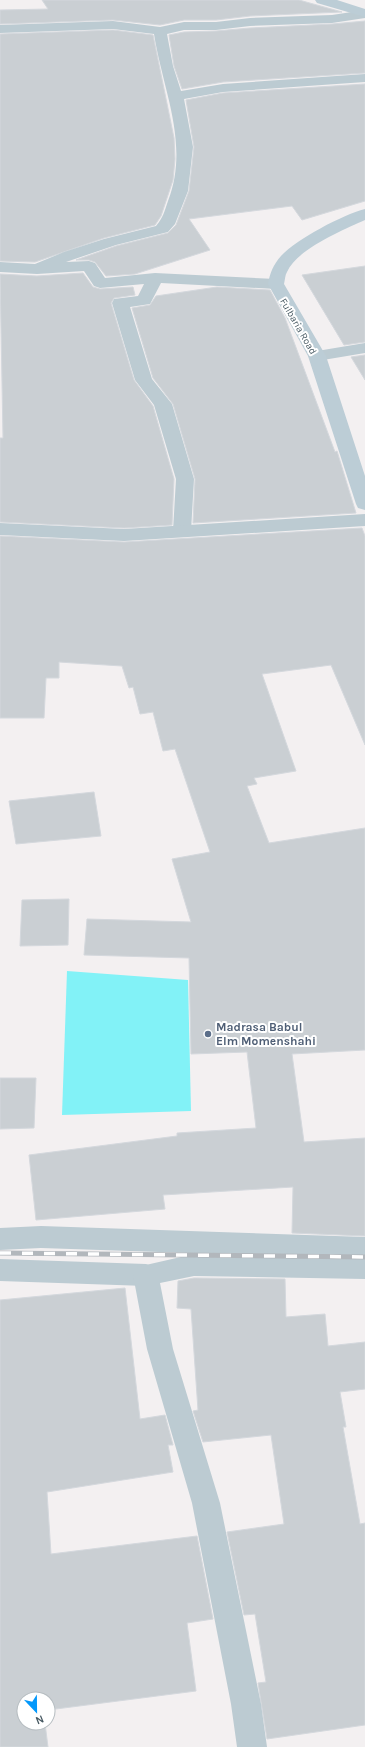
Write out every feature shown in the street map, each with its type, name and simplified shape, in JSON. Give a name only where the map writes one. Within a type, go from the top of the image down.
[{"type":"main road","points":[[322,0],[365,14]]},
{"type":"main road","name":"Fulbaria Road","points":[[365,214],[324,234],[297,251],[280,269],[276,284],[317,356],[365,504]]},
{"type":"street","points":[[0,29],[113,25],[160,31],[184,26],[216,26],[250,22],[332,19],[365,14]]},
{"type":"street","points":[[37,269],[70,255],[110,242],[162,229],[169,221],[180,192],[185,147],[179,106],[166,66],[160,31]]},
{"type":"street","points":[[175,96],[223,88],[365,78]]},
{"type":"street","points":[[0,266],[37,269],[89,266],[100,283],[155,278],[276,284]]},
{"type":"street","points":[[155,278],[144,300],[120,303],[144,380],[163,404],[185,479],[182,531]]},
{"type":"street","points":[[317,356],[365,348]]},
{"type":"street","points":[[0,529],[124,535],[365,520]]},
{"type":"street","points":[[0,1239],[41,1237],[365,1248]]},
{"type":"street","points":[[0,1270],[146,1275],[194,1264],[365,1268]]},
{"type":"street","points":[[146,1275],[160,1349],[206,1503],[246,1704],[252,1747]]},
{"type":"water","points":[[67,971],[188,980],[191,1111],[62,1115]]},
{"type":"building","points":[[42,0],[299,0],[342,12],[250,16],[216,20],[184,20],[160,25],[113,20],[0,24],[0,10],[48,9]]},
{"type":"building","points":[[365,21],[365,73],[223,82],[182,89],[174,66],[169,35],[184,32]]},
{"type":"building","points":[[113,30],[153,35],[174,138],[175,159],[173,180],[161,216],[155,225],[104,238],[35,262],[0,261],[0,34]]},
{"type":"building","points":[[365,84],[365,201],[302,220],[292,206],[189,219],[210,250],[135,274],[106,276],[95,262],[89,260],[76,260],[116,246],[168,233],[176,225],[189,191],[194,147],[186,100],[223,93]]},
{"type":"building","points":[[365,266],[365,342],[344,345],[302,275]]},
{"type":"building","points":[[83,273],[93,287],[100,289],[133,287],[135,295],[114,298],[111,303],[134,380],[153,406],[174,479],[172,525],[124,528],[0,522],[0,438],[3,438],[0,274],[37,276]]},
{"type":"building","points":[[217,287],[270,290],[285,318],[335,452],[337,451],[356,513],[193,523],[195,479],[173,404],[153,378],[132,308],[150,305],[156,296]]},
{"type":"building","points":[[365,355],[365,380],[351,357]]},
{"type":"building","points":[[362,528],[365,536],[365,745],[331,665],[262,674],[296,771],[254,778],[257,784],[247,786],[269,843],[365,828],[365,1050],[292,1054],[304,1142],[365,1138],[365,1236],[292,1233],[293,1187],[163,1195],[165,1209],[36,1220],[29,1155],[177,1136],[177,1133],[256,1128],[247,1052],[191,1054],[189,958],[84,955],[87,919],[191,922],[172,859],[210,852],[175,749],[163,751],[153,712],[140,714],[133,687],[129,688],[122,666],[59,662],[59,678],[46,678],[44,718],[0,718],[0,536],[124,542]]},
{"type":"building","points":[[94,792],[101,836],[16,844],[9,801]]},
{"type":"building","points":[[69,899],[68,945],[20,946],[22,900]]},
{"type":"building","points":[[0,1078],[36,1078],[34,1128],[0,1129]]},
{"type":"building","points":[[194,1278],[285,1279],[286,1317],[325,1314],[328,1346],[365,1342],[365,1389],[340,1392],[346,1427],[343,1427],[360,1524],[365,1523],[365,1725],[267,1739],[258,1683],[266,1682],[255,1614],[244,1615],[227,1532],[284,1524],[271,1435],[203,1442],[193,1411],[198,1410],[191,1309],[177,1308],[178,1281]]},
{"type":"building","points":[[125,1288],[140,1419],[165,1415],[173,1445],[168,1445],[173,1472],[47,1492],[51,1554],[197,1536],[213,1619],[187,1623],[196,1691],[56,1709],[56,1691],[16,1691],[16,1731],[46,1731],[48,1747],[0,1747],[0,1300]]},
{"type":"railway","points":[[0,1253],[365,1257]]},
{"type":"place","name":"Madrasa Babul Elm Momenshahi","points":[[208,1034]]}]
